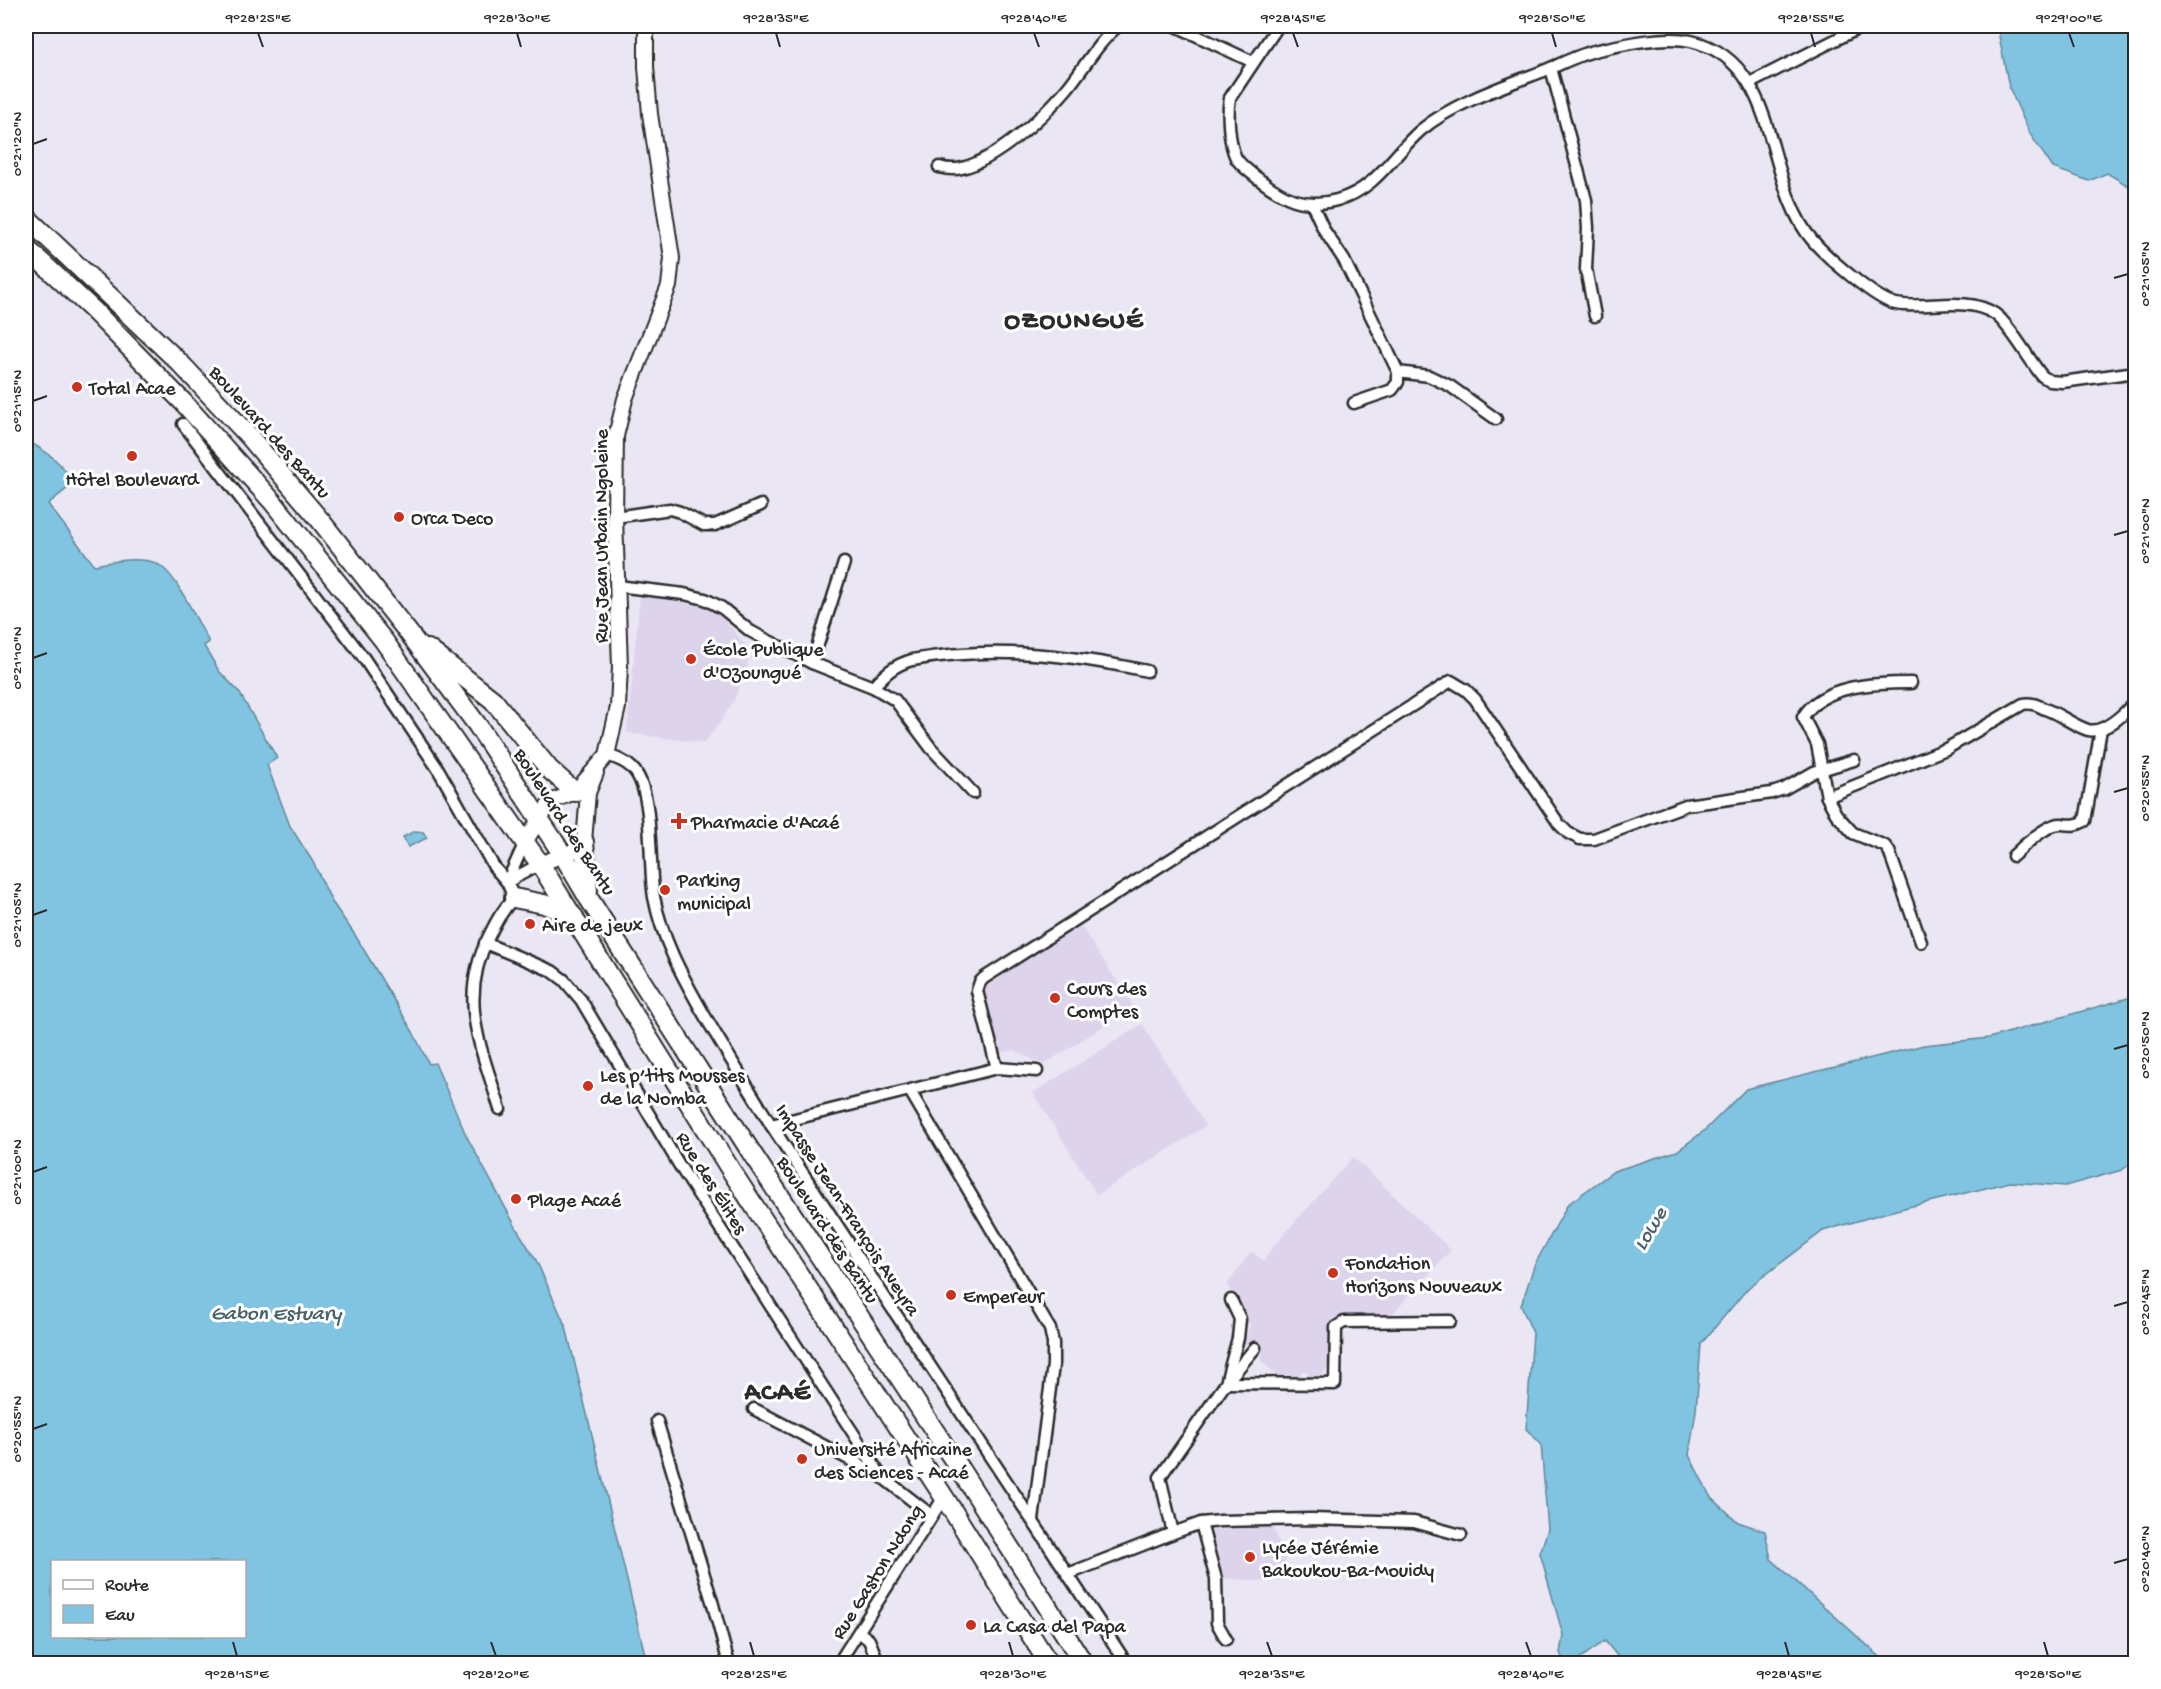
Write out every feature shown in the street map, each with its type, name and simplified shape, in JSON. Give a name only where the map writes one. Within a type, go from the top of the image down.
[{"type":"highway","name":"Boulevard des Bantu","points":[[26,218],[180,363],[248,435],[320,520],[478,726],[1084,1664]]},
{"type":"highway","points":[[26,248],[93,310],[183,402],[272,501],[384,641],[540,864],[732,1172],[944,1497],[1049,1664]]},
{"type":"highway","points":[[411,636],[493,700],[549,769],[575,792]]},
{"type":"highway","points":[[584,843],[585,875],[589,899]]},
{"type":"highway","points":[[510,890],[574,917]]},
{"type":"street","name":"Rue Jean Urbain Ngoleine","points":[[584,843],[588,793],[614,730],[619,690],[620,647],[615,517],[616,436],[619,418],[669,286],[672,258],[650,114],[646,67],[646,26]]},
{"type":"street","points":[[939,167],[961,169],[998,150],[1025,131],[1064,93],[1104,40],[1118,26]]},
{"type":"street","points":[[1176,26],[1253,62]]},
{"type":"street","points":[[1278,26],[1230,98],[1229,128],[1236,159],[1250,172],[1296,202],[1312,204],[1337,200],[1358,192],[1376,180],[1420,131],[1440,116],[1498,88],[1596,50],[1666,39],[1693,41],[1734,63],[1750,83],[1770,136],[1790,205],[1801,226],[1833,261],[1866,287],[1888,302],[1899,305],[1962,305],[1982,308],[1997,315],[2042,376],[2050,381],[2061,382],[2136,372]]},
{"type":"street","points":[[1750,83],[1859,28],[1871,26],[1878,28]]},
{"type":"street","points":[[1551,68],[1586,200],[1588,228],[1586,269],[1595,316]]},
{"type":"street","points":[[1312,204],[1324,230],[1344,260],[1398,372],[1398,382],[1392,390],[1354,403]]},
{"type":"street","points":[[1398,372],[1429,376],[1440,381],[1496,419]]},
{"type":"street","points":[[183,424],[363,657],[438,769],[494,867],[510,890]]},
{"type":"street","points":[[615,517],[670,509],[704,525],[715,525],[761,505]]},
{"type":"street","points":[[812,663],[844,563]]},
{"type":"street","points":[[617,586],[684,594],[705,599],[722,608],[750,631],[812,663],[873,687],[895,700],[931,748],[973,793]]},
{"type":"street","points":[[873,687],[900,663],[994,652],[1091,659],[1147,671]]},
{"type":"street","points":[[997,1068],[977,991],[984,978],[1451,681],[1475,699],[1559,824],[1568,834],[1580,839],[1594,839],[1607,835],[1641,820],[1686,805],[1772,793],[1784,789],[1802,777],[1854,760]]},
{"type":"street","points":[[1911,683],[1878,683],[1833,692],[1803,717],[1817,744],[1827,797],[1836,814],[1853,834],[1885,846],[1889,851],[1921,942]]},
{"type":"street","points":[[1827,797],[1946,749],[2026,703],[2053,711],[2087,730],[2101,729],[2122,715],[2136,701]]},
{"type":"street","points":[[2013,856],[2023,846],[2055,825],[2072,826],[2085,821],[2101,729]]},
{"type":"street","points":[[500,1109],[475,1026],[472,1008],[477,964],[510,890],[525,842],[539,819],[555,800],[575,792],[603,760]]},
{"type":"street","name":"Impasse Jean-François Aveyra","points":[[603,760],[620,760],[633,768],[641,784],[646,800],[653,894],[658,918],[675,963],[771,1125],[1127,1664]]},
{"type":"street","points":[[510,890],[540,864],[576,850],[584,843]]},
{"type":"street","name":"Rue des Élites","points":[[485,943],[552,971],[564,980],[581,1000],[681,1168],[881,1476]]},
{"type":"street","points":[[771,1125],[997,1068],[1037,1071]]},
{"type":"street","points":[[910,1091],[1050,1329],[1053,1343],[1053,1365],[1033,1520]]},
{"type":"street","points":[[1226,1383],[1238,1338],[1240,1319],[1232,1300]]},
{"type":"street","points":[[1226,1383],[1335,1384],[1336,1327],[1344,1322],[1449,1321]]},
{"type":"street","points":[[1173,1533],[1160,1477],[1226,1383],[1255,1348]]},
{"type":"street","points":[[754,1409],[881,1476],[932,1515]]},
{"type":"street","points":[[657,1421],[729,1664]]},
{"type":"street","name":"Rue Gaston Ndong","points":[[838,1664],[944,1497]]},
{"type":"street","points":[[1068,1574],[1201,1523],[1220,1521],[1414,1522],[1461,1535]]},
{"type":"street","points":[[1201,1523],[1216,1579],[1217,1623],[1226,1639]]},
{"type":"street","points":[[859,1632],[869,1640],[879,1664]]},
{"type":"shaded area","name":"École Publique d'Ozoungué","points":[[640,594],[715,609],[749,649],[747,669],[734,700],[704,743],[627,733]]},
{"type":"shaded area","name":"Cours des Comptes","points":[[1078,922],[1134,1007],[1043,1065],[1015,1050],[998,1053],[979,988]]},
{"type":"shaded area","points":[[1142,1024],[1206,1126],[1097,1195],[1033,1093]]},
{"type":"shaded area","name":"Fondation Horizons Nouveaux","points":[[1353,1157],[1451,1250],[1392,1314],[1333,1318],[1328,1334],[1329,1366],[1322,1375],[1308,1376],[1307,1371],[1301,1371],[1301,1376],[1276,1375],[1262,1361],[1262,1354],[1252,1344],[1249,1348],[1243,1341],[1251,1325],[1246,1323],[1245,1312],[1227,1285],[1251,1251],[1264,1261],[1271,1249]]},
{"type":"shaded area","name":"Lycée Jérémie Bakoukou-Ba-Mouidy","points":[[1273,1527],[1292,1579],[1270,1582],[1223,1578],[1210,1535],[1212,1530]]},
{"type":"water","points":[[1997,26],[2121,26],[2135,40],[2135,190],[2107,173],[2089,181],[2053,168],[2030,134],[2009,87]]},
{"type":"water","name":"Gabon Estuary","points":[[26,440],[53,458],[74,483],[48,504],[94,565],[129,560],[156,563],[168,573],[181,591],[209,642],[204,646],[219,671],[239,692],[277,758],[267,765],[290,826],[313,862],[332,902],[355,935],[413,1032],[429,1064],[435,1063],[466,1135],[536,1260],[566,1327],[647,1663],[26,1663]]},
{"type":"water","points":[[415,831],[423,832],[427,838],[408,847],[403,837]]},
{"type":"water","name":"Lowe","points":[[2135,996],[2135,1160],[2122,1170],[2065,1186],[2010,1182],[1888,1212],[1823,1231],[1748,1288],[1701,1344],[1696,1411],[1689,1455],[1710,1496],[1738,1522],[1765,1531],[1771,1559],[1887,1663],[1623,1663],[1605,1641],[1579,1659],[1565,1663],[1560,1653],[1563,1635],[1540,1553],[1548,1529],[1541,1444],[1526,1429],[1533,1333],[1521,1306],[1534,1266],[1568,1204],[1614,1171],[1677,1151],[1705,1130],[1746,1089],[1924,1045],[1989,1038]]},
{"type":"place","name":"Total Acae","points":[[77,387]]},
{"type":"place","name":"Hôtel Boulevard","points":[[132,456]]},
{"type":"place","name":"Orca Deco","points":[[399,517]]},
{"type":"place","name":"École Publique d'Ozoungué","points":[[691,659]]},
{"type":"place","name":"Pharmacie d'Acaé","points":[[679,821]]},
{"type":"place","name":"Parking municipal","points":[[665,890]]},
{"type":"place","name":"Aire de jeux","points":[[530,924]]},
{"type":"place","name":"Cours des Comptes","points":[[1055,998]]},
{"type":"place","name":"Les p’tits Mousses de la Nomba","points":[[588,1086]]},
{"type":"place","name":"Plage Acaé","points":[[516,1199]]},
{"type":"place","name":"Fondation Horizons Nouveaux","points":[[1333,1273]]},
{"type":"place","name":"Empereur","points":[[951,1295]]},
{"type":"place","name":"Université Africaine des Sciences - Acaé","points":[[802,1459]]},
{"type":"place","name":"Lycée Jérémie Bakoukou-Ba-Mouidy","points":[[1250,1557]]},
{"type":"place","name":"La Casa del Papa","points":[[971,1625]]},
{"type":"district","name":"OZOUNGUÉ","points":[[1074,318]]},
{"type":"district","name":"ACAÉ","points":[[778,1390]]}]
